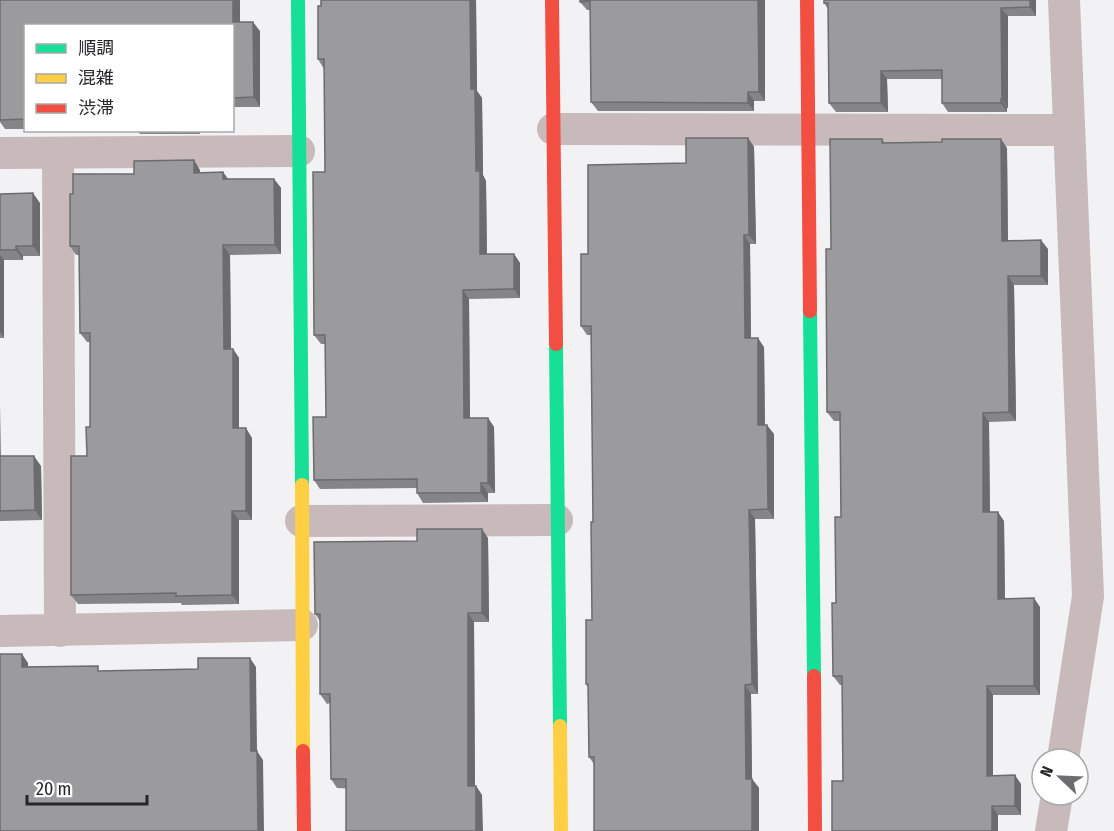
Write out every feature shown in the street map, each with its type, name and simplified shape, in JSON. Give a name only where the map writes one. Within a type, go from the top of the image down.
[{"type":"street","points":[[298,0],[304,831]]},
{"type":"street","points":[[552,0],[561,831]]},
{"type":"street","points":[[807,0],[816,831]]},
{"type":"street","points":[[1064,0],[1088,596],[1065,747]]},
{"type":"street","points":[[553,129],[1069,130]]},
{"type":"street","points":[[0,153],[299,151]]},
{"type":"street","points":[[58,153],[60,631]]},
{"type":"street","points":[[302,521],[557,520]]},
{"type":"street","points":[[0,631],[302,625]]},
{"type":"street","points":[[1052,831],[1055,807]]},
{"type":"building","points":[[0,0],[233,0],[233,22],[253,22],[254,97],[234,98],[234,24],[24,24],[24,119],[0,120]]},
{"type":"building","points":[[321,0],[470,0],[471,89],[475,89],[476,171],[480,171],[480,254],[514,254],[514,289],[463,290],[464,418],[488,418],[488,483],[481,483],[481,493],[417,493],[417,479],[314,480],[313,417],[326,417],[325,335],[314,335],[313,172],[325,172],[324,59],[318,59],[318,6],[321,6]]},
{"type":"building","points":[[580,0],[758,0],[759,92],[748,92],[748,103],[591,102],[590,1],[580,2]]},
{"type":"building","points":[[824,0],[1030,0],[1030,7],[1001,8],[1001,103],[942,103],[942,70],[881,71],[881,103],[829,103],[828,3],[824,3]]},
{"type":"building","points":[[686,138],[748,138],[749,235],[744,235],[745,338],[758,338],[758,425],[767,425],[768,509],[749,510],[752,684],[745,685],[746,779],[752,779],[752,831],[594,831],[594,757],[589,757],[588,684],[586,684],[586,620],[592,620],[591,326],[581,326],[581,254],[588,254],[588,165],[686,163]]},
{"type":"building","points":[[830,139],[882,139],[882,143],[942,142],[942,139],[1001,139],[1002,241],[1041,240],[1041,276],[1008,276],[1009,412],[983,413],[983,512],[998,512],[998,599],[1034,598],[1034,686],[987,686],[987,776],[1015,775],[1015,806],[992,806],[992,831],[832,831],[832,781],[843,781],[842,676],[833,676],[832,603],[836,603],[835,517],[841,517],[840,412],[827,412],[826,249],[831,249]]},
{"type":"building","points":[[194,160],[194,173],[223,172],[223,179],[274,179],[275,245],[223,245],[224,349],[233,349],[233,428],[246,428],[246,511],[232,511],[232,595],[176,596],[176,593],[71,595],[71,456],[87,456],[86,427],[90,427],[90,333],[80,333],[79,246],[70,246],[70,194],[73,194],[73,174],[134,174],[134,161]]},
{"type":"building","points":[[33,193],[33,246],[16,246],[16,250],[0,250],[0,194]]},
{"type":"building","points":[[0,456],[34,456],[35,510],[0,511]]},
{"type":"building","points":[[417,529],[482,529],[482,613],[468,613],[468,786],[476,786],[476,831],[346,831],[346,779],[331,779],[330,694],[320,694],[320,614],[315,614],[314,542],[417,541]]},
{"type":"building","points":[[0,654],[22,654],[22,667],[98,666],[98,671],[198,669],[198,658],[250,658],[251,751],[257,751],[258,831],[0,831]]},
{"type":"traffic: fast","points":[[298,0],[302,485]]},
{"type":"traffic: fast","points":[[810,311],[814,676]]},
{"type":"traffic: fast","points":[[556,344],[560,726]]},
{"type":"traffic: slow","points":[[302,485],[303,751]]},
{"type":"traffic: slow","points":[[560,726],[561,831]]},
{"type":"traffic: jam","points":[[552,0],[556,344]]},
{"type":"traffic: jam","points":[[807,0],[810,311]]},
{"type":"traffic: jam","points":[[814,676],[815,831]]},
{"type":"traffic: jam","points":[[303,751],[304,831]]}]
